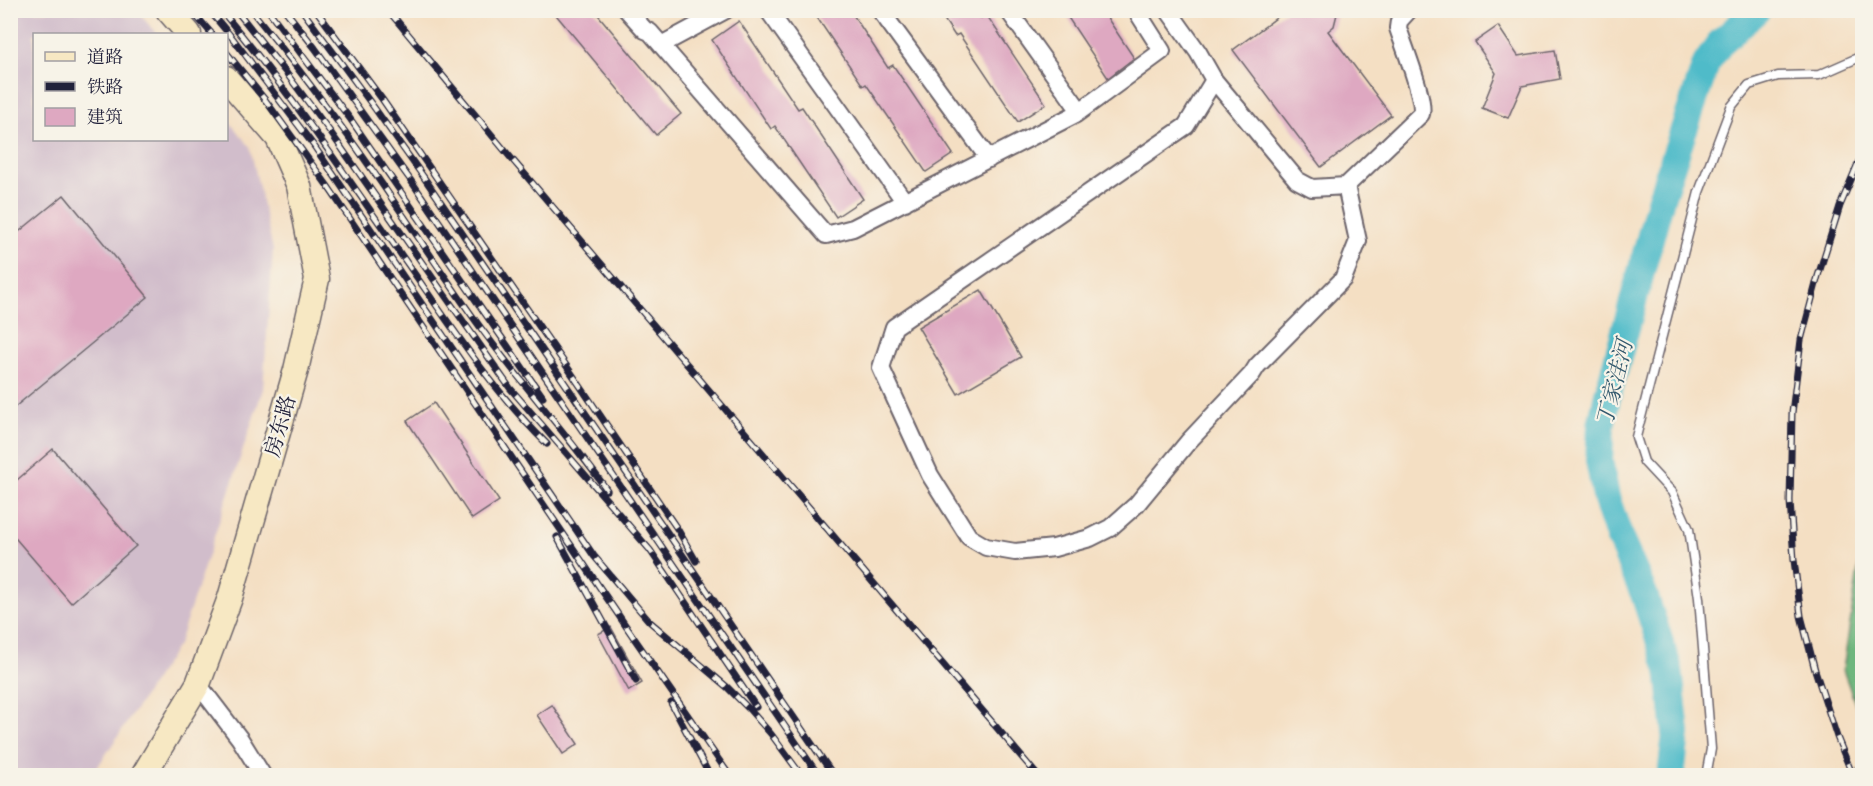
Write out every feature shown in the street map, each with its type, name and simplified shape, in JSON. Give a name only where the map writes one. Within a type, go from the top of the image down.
[{"type":"main road","points":[[168,10],[188,33]]},
{"type":"main road","name":"房东路","points":[[143,776],[198,684],[230,598],[296,370],[317,279],[299,186],[278,138],[228,80]]},
{"type":"street","points":[[627,10],[645,30],[650,32],[826,235],[853,228],[1080,111],[1162,51],[1136,10]]},
{"type":"street","points":[[661,45],[726,10]]},
{"type":"street","points":[[768,10],[905,202]]},
{"type":"street","points":[[879,10],[988,159]]},
{"type":"street","points":[[1008,10],[1080,111]]},
{"type":"street","points":[[1168,10],[1198,52],[1214,80],[1297,180],[1312,188],[1346,186],[1422,114],[1423,109],[1398,28],[1399,21],[1409,10]]},
{"type":"street","points":[[1214,80],[1186,126],[894,327],[881,368],[930,475],[969,537],[986,547],[1015,552],[1054,548],[1090,538],[1110,528],[1136,506],[1188,442],[1257,366],[1343,279],[1358,241],[1346,186]]},
{"type":"street","points":[[198,684],[240,739],[263,776]]},
{"type":"lane","points":[[1706,776],[1712,749],[1699,598],[1689,529],[1672,492],[1644,462],[1636,437],[1699,192],[1731,107],[1749,85],[1778,76],[1819,75],[1863,56]]},
{"type":"path","points":[[1847,776],[1863,762]]},
{"type":"shaded area","points":[[10,11],[137,11],[156,33],[33,33],[33,141],[228,141],[228,120],[250,147],[273,250],[263,389],[179,643],[93,774],[44,770],[38,775],[11,775]]},
{"type":"green space","points":[[1862,544],[1862,722],[1843,670]]},
{"type":"building","points":[[552,10],[594,10],[681,114],[656,135]]},
{"type":"building","points":[[812,10],[850,10],[888,68],[893,65],[953,154],[926,172],[866,84],[863,86]]},
{"type":"building","points":[[938,10],[976,10],[981,18],[986,14],[1046,104],[1018,122],[959,34],[955,36]]},
{"type":"building","points":[[1063,10],[1102,10],[1134,58],[1108,78]]},
{"type":"building","points":[[1287,10],[1338,10],[1334,26],[1328,31],[1391,115],[1321,167],[1233,50]]},
{"type":"building","points":[[739,21],[798,109],[802,107],[863,199],[836,217],[775,126],[771,129],[712,40]]},
{"type":"building","points":[[1498,26],[1518,56],[1555,50],[1560,79],[1522,86],[1508,118],[1482,108],[1496,73],[1475,42]]},
{"type":"building","points":[[64,195],[148,297],[10,411],[10,239]]},
{"type":"building","points":[[981,290],[1021,357],[958,394],[918,327]]},
{"type":"building","points":[[434,403],[499,501],[472,519],[407,421]]},
{"type":"building","points":[[53,449],[136,546],[71,603],[10,532],[10,486]]},
{"type":"building","points":[[611,627],[642,683],[629,691],[598,634]]},
{"type":"building","points":[[552,705],[578,744],[563,754],[537,715]]},
{"type":"waterway","name":"丁家洼河","points":[[1671,776],[1676,733],[1669,670],[1644,594],[1620,539],[1606,497],[1599,460],[1601,426],[1661,198],[1706,64],[1721,42],[1757,10]]},
{"type":"railway","points":[[191,10],[211,33]]},
{"type":"railway","points":[[209,10],[314,146],[594,556],[649,621],[727,687],[749,709],[802,776]]},
{"type":"railway","points":[[221,10],[314,131],[488,377],[526,423],[547,444]]},
{"type":"railway","points":[[236,10],[331,133],[510,388],[650,550],[756,707]]},
{"type":"railway","points":[[251,10],[343,129],[494,345],[607,490]]},
{"type":"railway","points":[[268,10],[351,120],[543,397]]},
{"type":"railway","points":[[285,10],[414,185],[819,776]]},
{"type":"railway","points":[[302,10],[425,179],[834,776]]},
{"type":"railway","points":[[316,10],[382,99],[570,371],[678,530],[696,561]]},
{"type":"railway","points":[[388,10],[511,158],[1038,776]]},
{"type":"railway","points":[[228,54],[266,101],[327,185],[730,776]]},
{"type":"railway","points":[[1853,776],[1837,737],[1815,670],[1801,616],[1790,501],[1792,413],[1801,340],[1840,206],[1862,154]]},
{"type":"railway","points":[[557,537],[636,681]]},
{"type":"railway","points":[[671,703],[710,776]]}]
